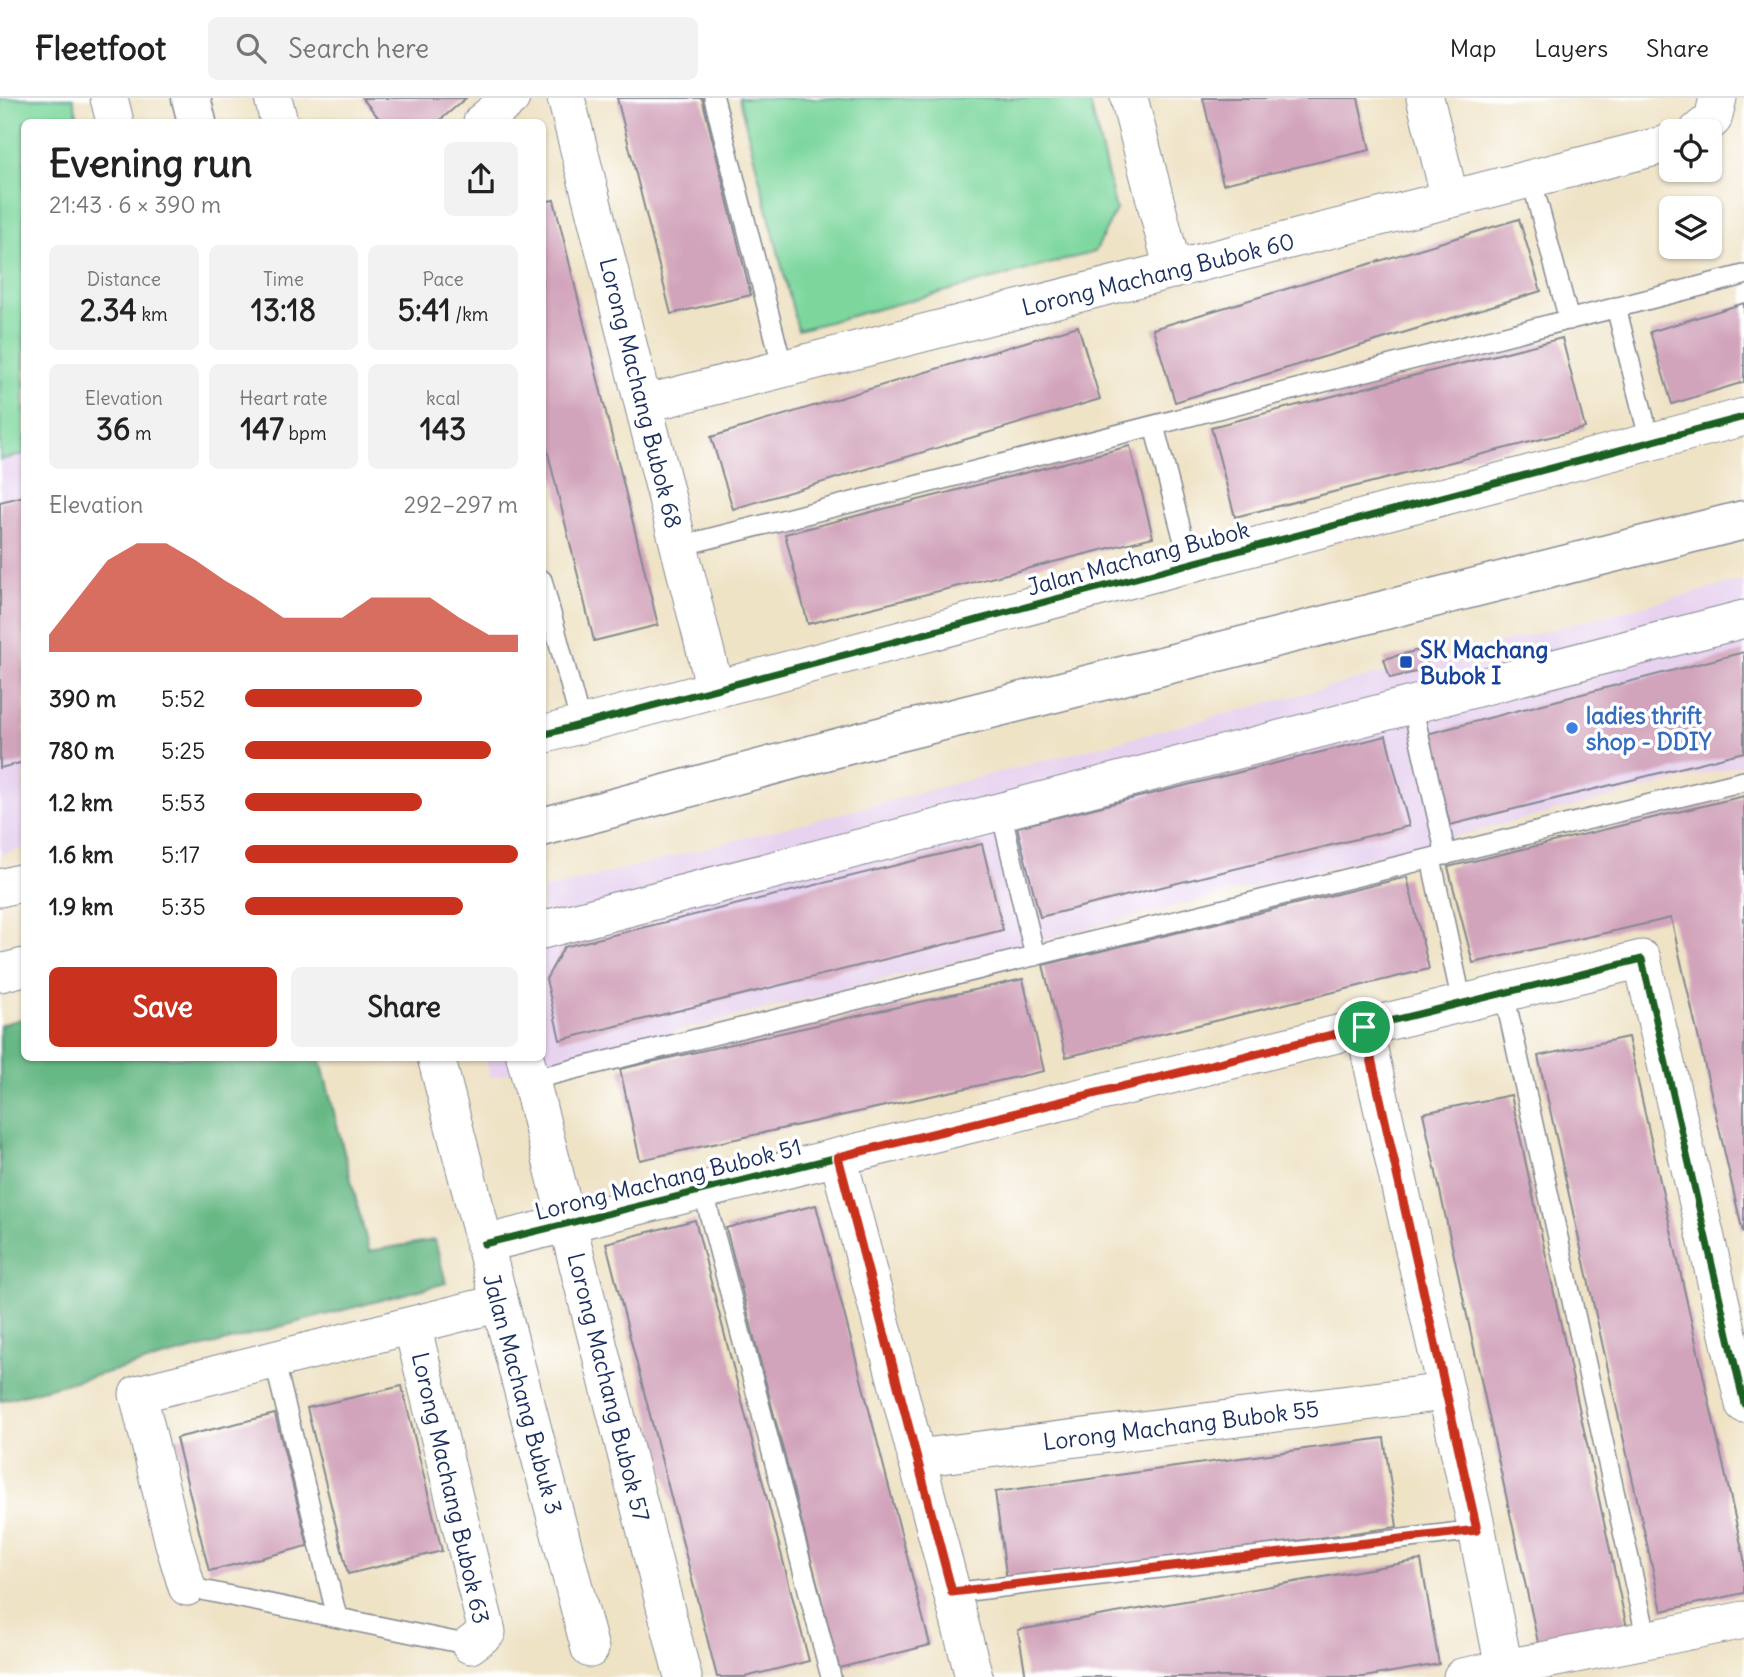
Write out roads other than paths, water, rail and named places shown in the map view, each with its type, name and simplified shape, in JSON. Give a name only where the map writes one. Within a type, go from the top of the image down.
[{"type":"main road","points":[[191,98],[196,119]]},
{"type":"main road","points":[[546,826],[863,741],[1744,520]]},
{"type":"street","points":[[109,98],[114,119]]},
{"type":"street","points":[[273,98],[278,119]]},
{"type":"street","points":[[486,119],[511,98]]},
{"type":"street","name":"Lorong Machang Bubok 68","points":[[566,98],[715,689]]},
{"type":"street","points":[[1129,98],[1173,270]]},
{"type":"street","points":[[1425,98],[1450,199]]},
{"type":"street","points":[[1713,119],[1718,98]]},
{"type":"street","name":"Lorong Machang Bubok 60","points":[[644,404],[1659,146]]},
{"type":"street","name":"Jalan Machang Bubok","points":[[546,734],[1744,417]]},
{"type":"street","points":[[546,929],[1744,619]]},
{"type":"street","points":[[0,888],[21,883]]},
{"type":"street","name":"Lorong Machang Bubok 51","points":[[484,1244],[1642,959],[1744,1404]]},
{"type":"street","points":[[0,974],[21,968]]},
{"type":"street","points":[[1364,1027],[1477,1530],[1504,1668]]},
{"type":"street","name":"Jalan Machang Bubuk 3","points":[[437,1061],[590,1649]]},
{"type":"street","name":"Lorong Machang Bubok 57","points":[[527,1068],[683,1677]]},
{"type":"street","points":[[838,1157],[974,1677]]},
{"type":"street","name":"Lorong Machang Bubok 63","points":[[187,1587],[138,1394],[500,1303]]},
{"type":"street","name":"Lorong Machang Bubok 63","points":[[412,1325],[487,1632],[470,1645]]},
{"type":"street","name":"Lorong Machang Bubok 55","points":[[916,1458],[1446,1392]]},
{"type":"street","points":[[1462,1677],[1744,1620]]},
{"type":"lane","points":[[714,98],[783,369]]},
{"type":"lane","points":[[1531,178],[1569,320]]},
{"type":"lane","points":[[680,546],[1744,275]]},
{"type":"lane","points":[[1616,307],[1650,442]]},
{"type":"lane","points":[[1154,426],[1190,564]]},
{"type":"lane","points":[[546,595],[581,725]]},
{"type":"lane","points":[[1412,705],[1462,1003]]},
{"type":"lane","points":[[527,1068],[1035,956],[1744,781]]},
{"type":"lane","points":[[1001,811],[1035,956]]},
{"type":"lane","points":[[1504,993],[1647,1640]]},
{"type":"lane","points":[[703,1190],[831,1677]]},
{"type":"lane","points":[[274,1359],[337,1617]]},
{"type":"lane","points":[[952,1592],[1477,1530]]},
{"type":"lane","points":[[187,1587],[470,1645]]},
{"type":"place","name":"SK Machang Bubok I","points":[[1406,662]]},
{"type":"place","name":"ladies thrift shop - DDIY","points":[[1572,728]]}]
